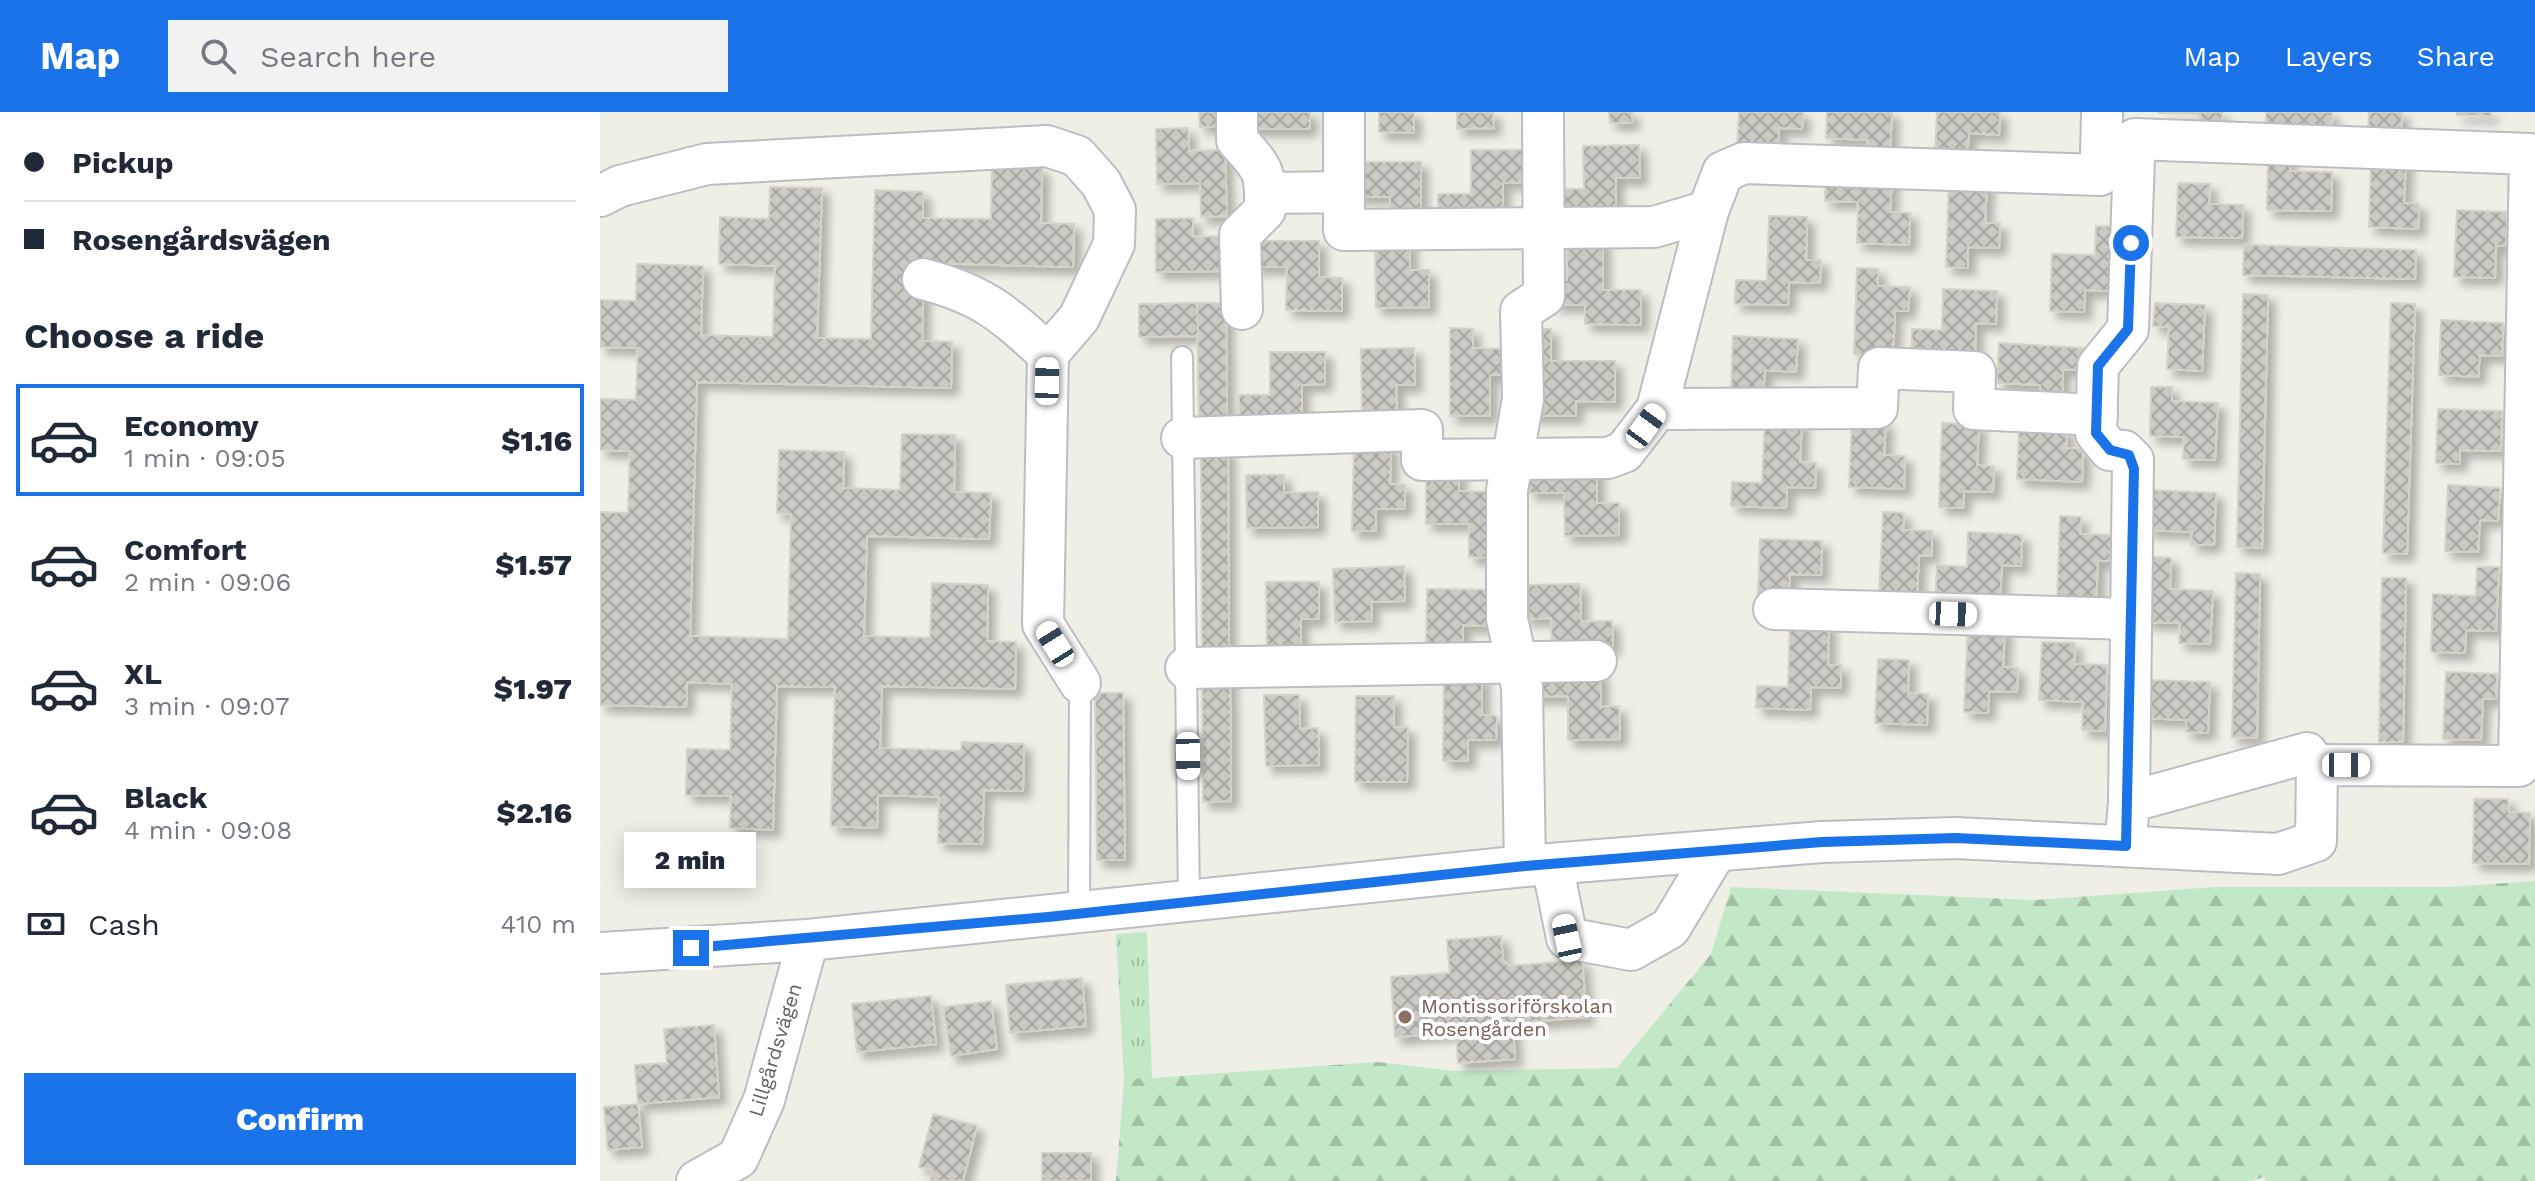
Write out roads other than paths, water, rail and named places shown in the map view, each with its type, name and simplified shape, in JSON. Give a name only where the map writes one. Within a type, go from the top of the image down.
[{"type":"street","points":[[1237,112],[1237,140],[1264,170],[1265,193],[1265,210],[1240,235],[1242,309]]},
{"type":"street","points":[[1344,112],[1344,230],[1654,227],[1708,211]]},
{"type":"street","points":[[1543,112],[1544,296],[1521,311],[1523,399],[1507,490],[1507,619],[1522,687],[1538,865],[1567,938],[1631,950],[1670,928],[1715,853]]},
{"type":"street","points":[[2102,112],[2117,156],[2128,329],[2098,366],[2096,433],[2110,450],[2124,451],[2133,460],[2126,846]]},
{"type":"street","points":[[1182,438],[1422,430],[1422,460],[1608,458],[1624,452],[1657,409],[1708,211],[1723,172],[1744,163],[2100,175],[2135,139],[2530,154],[2533,177],[2527,735],[2519,766],[2312,759],[2129,802]]},
{"type":"street","points":[[600,196],[620,186],[707,164],[1047,146],[1077,156],[1101,183],[1115,210],[1114,244],[1079,318],[1048,354],[1043,624],[1080,683]]},
{"type":"street","points":[[1265,193],[1344,192]]},
{"type":"street","points":[[923,279],[964,290],[997,308],[1048,354]]},
{"type":"street","points":[[1657,409],[1877,408],[1879,368],[1975,372],[1974,409],[2097,415]]},
{"type":"street","points":[[1774,609],[2131,619]]},
{"type":"street","points":[[1186,668],[1596,661]]},
{"type":"street","points":[[600,953],[808,940],[1538,865],[1822,842],[1956,838],[2278,854],[2316,841],[2312,759]]},
{"type":"street","name":"Lillgårdsvägen","points":[[697,1181],[738,1158],[764,1100],[808,940]]},
{"type":"lane","points":[[1182,357],[1189,901]]},
{"type":"lane","points":[[1079,914],[1080,683]]},
{"type":"place","name":"Montissoriförskolan Rosengården","points":[[1405,1017]]}]
